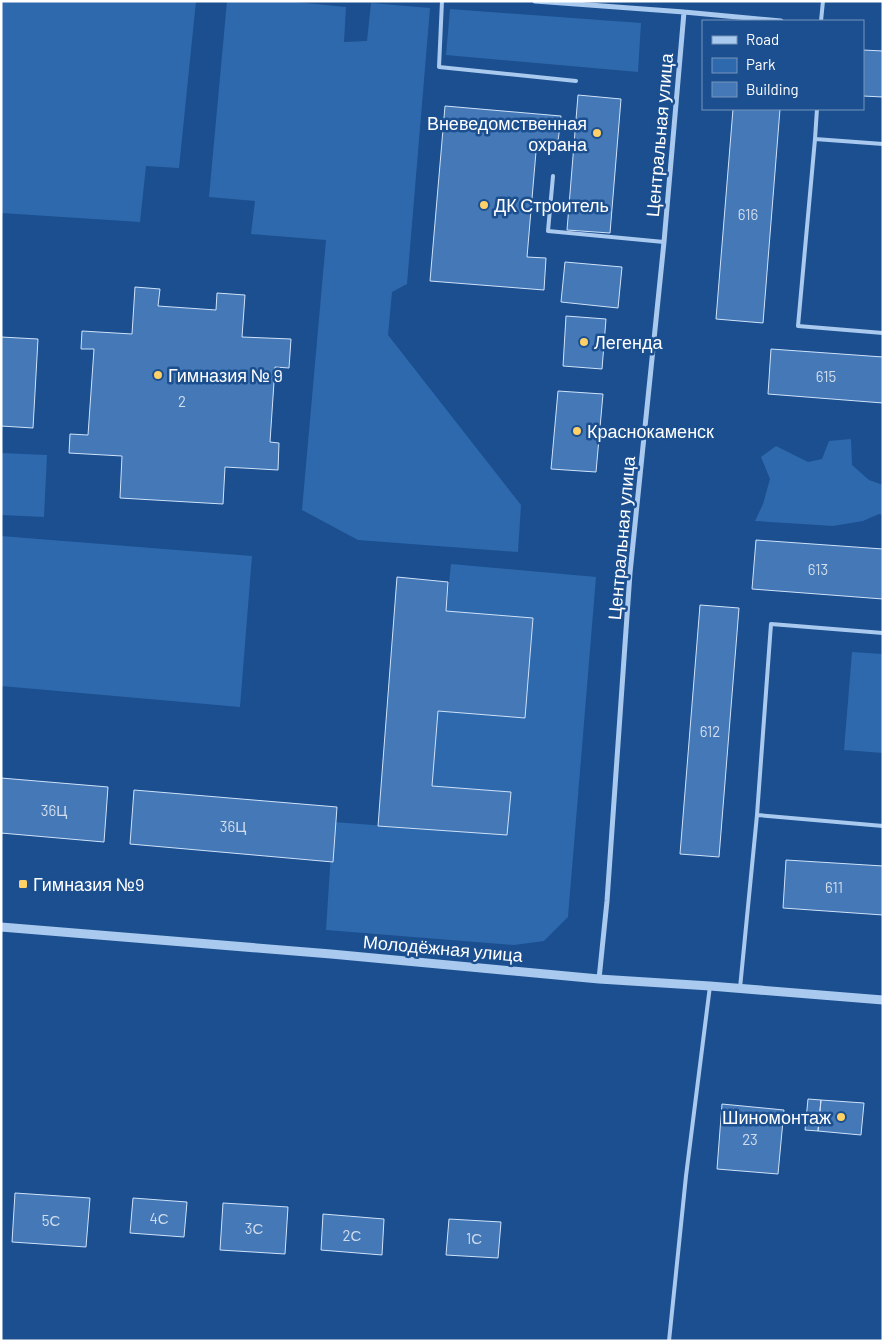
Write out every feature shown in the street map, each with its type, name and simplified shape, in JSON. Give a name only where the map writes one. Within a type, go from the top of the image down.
[{"type":"street","points":[[535,1],[770,20]]},
{"type":"street","name":"Центральная улица","points":[[599,979],[607,900],[630,573],[664,242],[684,12]]},
{"type":"street","name":"Молодёжная улица","points":[[1,927],[322,953],[599,979],[883,1000]]},
{"type":"lane","points":[[442,1],[439,67],[576,80]]},
{"type":"lane","points":[[821,20],[823,1]]},
{"type":"lane","points":[[817,110],[798,326],[883,333]]},
{"type":"lane","points":[[815,139],[883,144]]},
{"type":"lane","points":[[553,176],[548,231],[664,242]]},
{"type":"lane","points":[[740,988],[757,815],[771,624],[883,633]]},
{"type":"lane","points":[[757,815],[883,826]]},
{"type":"lane","points":[[669,1341],[686,1176],[710,986]]},
{"type":"green space","points":[[1,1],[196,1],[179,168],[146,166],[140,222],[1,213]]},
{"type":"green space","points":[[227,1],[285,1],[346,7],[344,42],[367,41],[371,3],[430,8],[407,284],[392,292],[388,335],[521,505],[518,552],[358,540],[302,510],[326,240],[251,234],[255,201],[209,197]]},
{"type":"green space","points":[[450,9],[641,23],[638,72],[446,55]]},
{"type":"green space","points":[[851,439],[852,465],[869,480],[883,485],[883,515],[879,514],[863,521],[833,526],[755,521],[763,504],[770,479],[761,457],[776,446],[808,462],[822,459],[829,441]]},
{"type":"green space","points":[[1,453],[47,455],[44,517],[1,515]]},
{"type":"green space","points":[[1,536],[252,556],[240,707],[1,686]]},
{"type":"green space","points":[[451,564],[596,577],[568,917],[544,941],[514,945],[326,930],[333,822],[507,835],[511,792],[432,786],[438,711],[525,718],[533,619],[446,611]]},
{"type":"green space","points":[[852,652],[883,654],[883,753],[844,750]]},
{"type":"building","points":[[864,50],[883,51],[883,97],[864,96]]},
{"type":"building","name":"Вневедомственная охрана","points":[[578,95],[621,99],[610,233],[567,230]]},
{"type":"building","name":"ДК Строитель","points":[[445,106],[561,116],[558,142],[537,140],[527,257],[546,258],[544,290],[430,281]]},
{"type":"building","points":[[733,110],[780,110],[763,323],[716,319]]},
{"type":"building","name":"Легенда","points":[[565,262],[622,267],[618,308],[561,302]]},
{"type":"building","points":[[135,287],[160,289],[158,306],[216,310],[217,293],[245,295],[242,337],[291,339],[289,368],[275,367],[270,442],[279,443],[278,470],[225,467],[223,504],[120,498],[122,456],[69,453],[70,434],[88,435],[94,349],[81,349],[82,331],[132,334]]},
{"type":"building","name":"Легенда","points":[[566,316],[606,319],[602,369],[563,366]]},
{"type":"building","points":[[1,337],[38,339],[33,428],[1,426]]},
{"type":"building","points":[[771,349],[883,357],[883,403],[768,394]]},
{"type":"building","name":"Краснокаменск","points":[[558,391],[603,394],[596,472],[551,469]]},
{"type":"building","points":[[756,540],[883,549],[883,599],[752,589]]},
{"type":"building","points":[[397,577],[448,582],[446,611],[533,618],[525,718],[438,711],[432,786],[511,792],[507,835],[378,826]]},
{"type":"building","points":[[700,605],[739,608],[719,857],[680,854]]},
{"type":"building","points":[[1,778],[108,787],[104,842],[1,833]]},
{"type":"building","points":[[134,790],[337,807],[333,862],[130,844]]},
{"type":"building","points":[[786,860],[883,866],[883,915],[783,908]]},
{"type":"building","points":[[808,1099],[821,1100],[818,1131],[805,1130]]},
{"type":"building","name":"Шиномонтаж","points":[[821,1100],[864,1103],[861,1135],[818,1131]]},
{"type":"building","points":[[722,1104],[784,1110],[778,1174],[717,1169]]},
{"type":"building","points":[[15,1193],[90,1198],[86,1247],[12,1242]]},
{"type":"building","points":[[133,1198],[187,1202],[184,1237],[130,1233]]},
{"type":"building","points":[[223,1203],[288,1207],[285,1254],[220,1250]]},
{"type":"building","points":[[323,1214],[384,1219],[382,1255],[321,1250]]},
{"type":"building","points":[[449,1219],[501,1222],[498,1258],[446,1255]]},
{"type":"place","name":"Вневедомственная охрана","points":[[597,133]]},
{"type":"place","name":"ДК Строитель","points":[[484,205]]},
{"type":"place","name":"Легенда","points":[[584,342]]},
{"type":"place","name":"Гимназия № 9","points":[[158,375]]},
{"type":"place","name":"Краснокаменск","points":[[577,431]]},
{"type":"place","name":"Гимназия №9","points":[[23,884]]},
{"type":"place","name":"Шиномонтаж","points":[[841,1117]]}]
